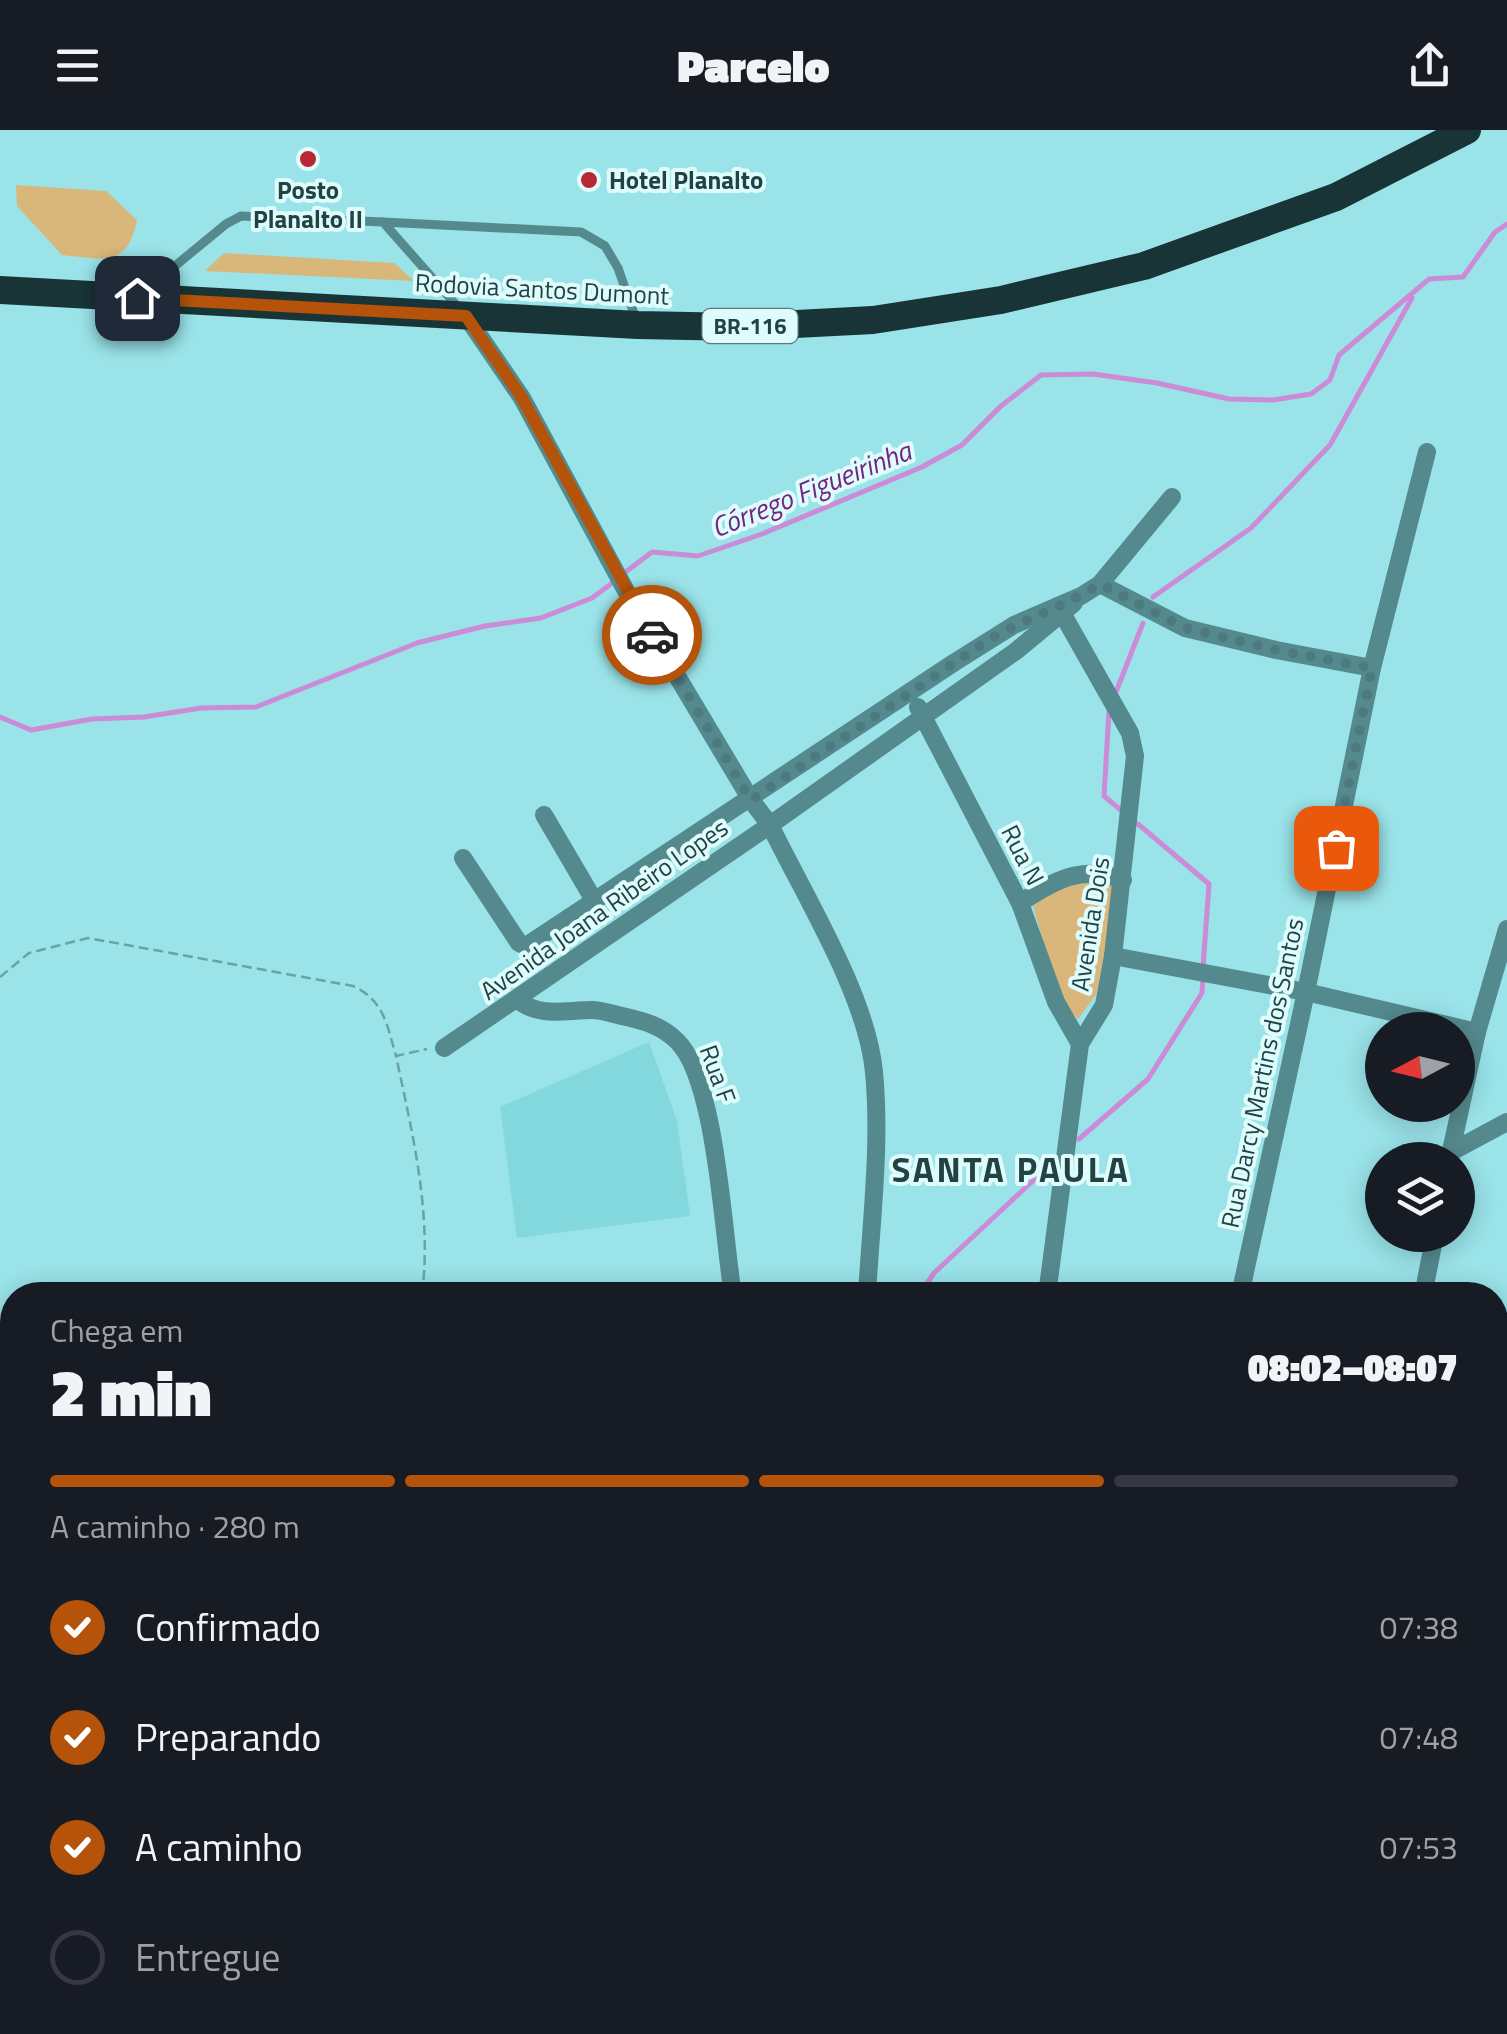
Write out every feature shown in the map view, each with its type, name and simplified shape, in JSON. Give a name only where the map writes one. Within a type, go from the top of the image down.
[{"type":"highway","name":"Rodovia Santos Dumont","points":[[0,290],[638,325],[740,327],[873,320],[1001,300],[1144,266],[1318,203],[1467,130]]},
{"type":"street","points":[[466,316],[522,398],[625,589],[751,800],[770,825],[856,999],[874,1070],[875,1152],[869,1282]]},
{"type":"street","name":"Rua Darcy Martins dos Santos","points":[[1243,1282],[1372,668],[1427,452]]},
{"type":"street","name":"Avenida Joana Ribeiro Lopes","points":[[444,1048],[770,825],[924,715],[1060,609],[1100,584],[1172,497]]},
{"type":"street","points":[[1100,584],[1185,628],[1372,668]]},
{"type":"street","name":"Avenida Joana Ribeiro Lopes","points":[[463,858],[519,943],[526,946],[1014,625],[1060,609]]},
{"type":"street","name":"Avenida Dois","points":[[1049,1282],[1080,1044],[1104,1005],[1114,956],[1135,756],[1130,734],[1060,609]]},
{"type":"street","name":"Rua N","points":[[910,694],[1020,903],[1056,1002],[1080,1044]]},
{"type":"street","points":[[544,814],[595,902]]},
{"type":"street","points":[[1020,903],[1048,884],[1085,872],[1102,872],[1123,880]]},
{"type":"street","points":[[1453,1142],[1476,1032],[1506,936]]},
{"type":"street","points":[[1114,956],[1306,992],[1476,1032]]},
{"type":"street","name":"Rua F","points":[[518,1000],[543,1012],[596,1010],[656,1024],[679,1042],[693,1066],[707,1112],[730,1282]]},
{"type":"street","points":[[1473,1142],[1507,1122]]},
{"type":"street","points":[[1426,1282],[1432,1252]]},
{"type":"lane","points":[[137,298],[240,216],[581,232],[604,246],[612,257],[638,325]]},
{"type":"lane","points":[[383,222],[466,316]]},
{"type":"path","points":[[0,977],[29,953],[88,938],[353,986],[370,994],[384,1015],[396,1056],[421,1173],[426,1256],[423,1282]]},
{"type":"path","points":[[396,1056],[444,1048]]},
{"type":"shaded area","points":[[16,185],[106,191],[137,220],[133,236],[120,254],[111,257],[62,255],[17,206]]},
{"type":"shaded area","points":[[224,253],[394,263],[414,281],[205,271]]},
{"type":"shaded area","points":[[1090,875],[1118,886],[1096,995],[1078,1019],[1057,983],[1033,906],[1051,892]]},
{"type":"shaded area","points":[[649,1042],[677,1121],[690,1216],[517,1238],[500,1107]]},
{"type":"waterway","name":"Córrego Figueirinha","points":[[623,574],[652,552],[698,556],[762,534],[922,467],[962,445],[1001,406],[1041,375],[1093,374],[1229,399],[1273,400],[1311,394],[1330,380],[1339,355],[1429,279],[1463,277],[1495,232],[1507,224]]},
{"type":"waterway","points":[[1153,597],[1251,528],[1330,445],[1412,298]]},
{"type":"waterway","name":"Córrego Figueirinha","points":[[0,717],[31,730],[92,719],[144,717],[201,708],[256,707],[417,643],[485,626],[541,618],[592,598],[615,581]]},
{"type":"waterway","points":[[1116,692],[1143,623]]},
{"type":"waterway","points":[[1109,711],[1104,796],[1122,811]]},
{"type":"waterway","points":[[1138,824],[1209,884],[1203,967]]},
{"type":"waterway","points":[[1079,1139],[1148,1079],[1202,993],[1203,978]]},
{"type":"waterway","points":[[928,1282],[1052,1163]]},
{"type":"way so far","points":[[652,635],[751,800],[984,643],[1100,584],[1185,628],[1372,668],[1336,848]]},
{"type":"place","name":"Posto Planalto II","points":[[308,159]]},
{"type":"place","name":"Hotel Planalto","points":[[589,180]]},
{"type":"district","name":"SANTA PAULA","points":[[1011,1170]]},
{"type":"route","points":[[137,298],[466,316],[522,398],[652,635]]}]
